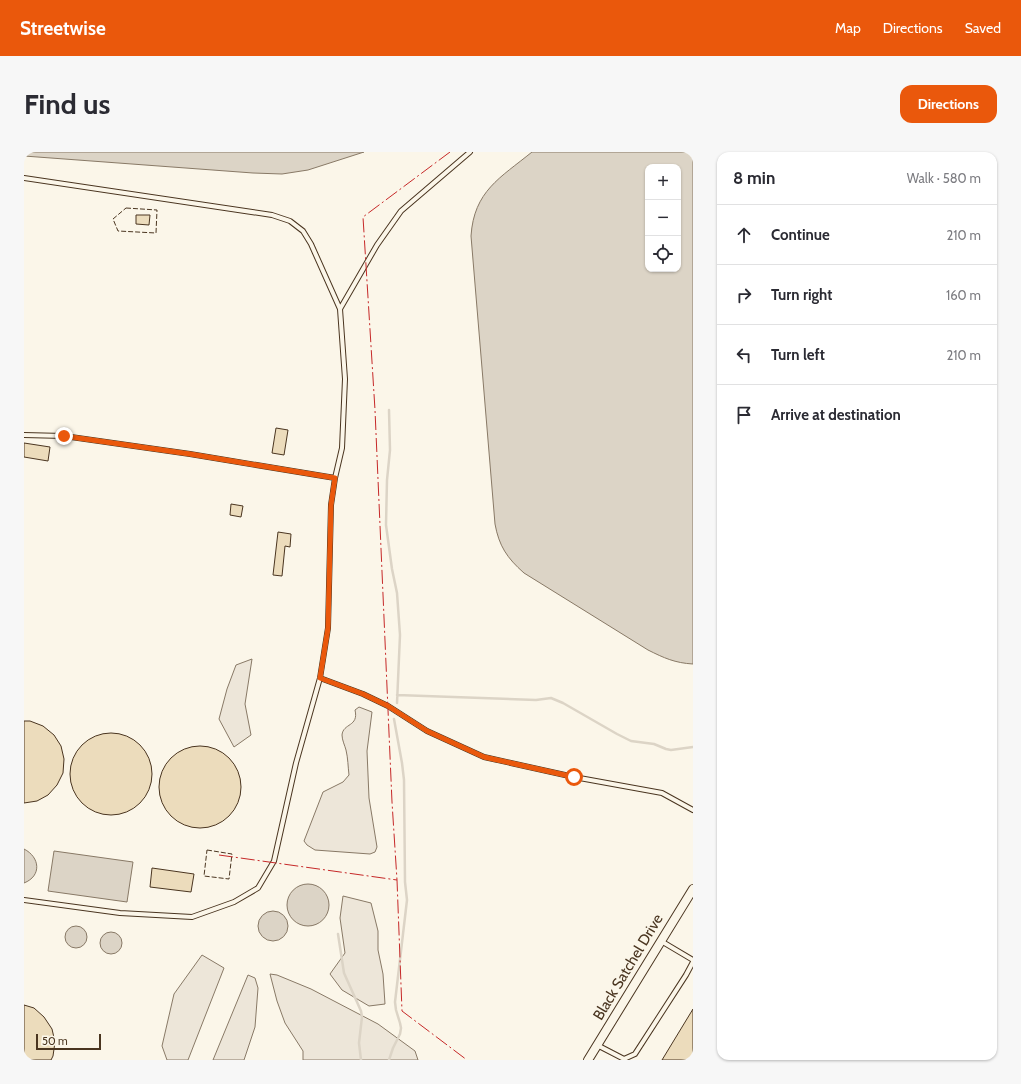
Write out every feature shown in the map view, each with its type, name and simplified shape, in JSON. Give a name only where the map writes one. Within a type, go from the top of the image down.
[{"type":"street","name":"Black Satchel Drive","points":[[588,1060],[693,888]]},
{"type":"lane","points":[[340,309],[377,245],[401,211],[470,152]]},
{"type":"lane","points":[[24,178],[272,215],[290,221],[303,231],[311,244],[340,309],[345,379],[342,448],[331,505],[328,628],[320,678],[296,763],[274,861],[258,888],[234,902],[192,917],[120,913],[24,900]]},
{"type":"lane","points":[[24,435],[64,436],[190,454],[335,478]]},
{"type":"lane","points":[[320,678],[388,706],[427,731],[484,757],[574,777],[662,793],[693,810]]},
{"type":"lane","points":[[597,1045],[624,1059],[635,1054],[686,975],[693,961],[661,941]]},
{"type":"shaded area","points":[[24,152],[364,152],[308,170],[282,174],[24,156]]},
{"type":"shaded area","points":[[532,152],[693,152],[693,664],[670,660],[648,650],[524,573],[508,557],[501,545],[495,524],[471,236],[477,208],[483,197],[499,178]]},
{"type":"shaded area","points":[[252,659],[245,704],[251,735],[234,747],[219,719],[227,689],[236,665]]},
{"type":"shaded area","points":[[359,707],[372,712],[367,751],[369,798],[377,847],[375,852],[370,854],[315,850],[304,841],[323,792],[343,782],[349,775],[347,753],[342,735],[345,728],[355,719],[355,710]]},
{"type":"shaded area","points":[[24,849],[33,857],[37,866],[34,876],[24,883]]},
{"type":"shaded area","points":[[54,851],[133,862],[127,902],[48,891]]},
{"type":"shaded area","points":[[304,884],[312,884],[320,887],[326,893],[329,905],[326,917],[320,923],[312,926],[304,926],[296,923],[290,917],[287,909],[287,901],[290,893],[296,887]]},
{"type":"shaded area","points":[[343,896],[371,903],[378,931],[378,950],[383,974],[385,1004],[369,1006],[342,990],[330,974],[345,953],[340,918]]},
{"type":"shaded area","points":[[273,911],[284,915],[288,926],[284,937],[273,941],[262,937],[258,926],[262,915]]},
{"type":"shaded area","points":[[76,926],[84,929],[87,937],[84,945],[76,948],[68,945],[65,937],[68,929]]},
{"type":"shaded area","points":[[111,932],[119,935],[122,943],[119,951],[111,954],[103,951],[100,943],[103,935]]},
{"type":"shaded area","points":[[202,955],[224,968],[188,1060],[167,1060],[162,1046],[174,994]]},
{"type":"shaded area","points":[[270,974],[277,975],[311,989],[378,1024],[415,1051],[418,1060],[303,1060],[303,1051],[285,1023],[277,1001]]},
{"type":"shaded area","points":[[248,975],[255,978],[258,988],[255,1027],[244,1060],[213,1060]]},
{"type":"building","points":[[136,215],[150,215],[149,225],[136,224]]},
{"type":"building","points":[[276,428],[288,430],[284,455],[272,453]]},
{"type":"building","points":[[24,443],[50,447],[48,461],[24,457]]},
{"type":"building","points":[[231,504],[243,506],[241,517],[230,515]]},
{"type":"building","points":[[278,532],[291,534],[290,547],[285,546],[282,576],[273,575]]},
{"type":"building","points":[[24,721],[30,721],[43,726],[54,735],[61,746],[64,759],[63,773],[57,785],[48,795],[37,801],[24,803]]},
{"type":"building","points":[[111,733],[127,736],[140,745],[149,758],[152,774],[149,790],[140,803],[127,812],[111,815],[95,812],[82,803],[73,790],[70,774],[73,758],[82,745],[95,736]]},
{"type":"building","points":[[200,746],[216,749],[229,758],[238,771],[241,787],[238,803],[229,816],[216,825],[200,828],[184,825],[171,816],[162,803],[159,787],[162,771],[171,758],[184,749]]},
{"type":"building","points":[[152,868],[194,874],[191,892],[150,887]]},
{"type":"building","points":[[24,1005],[34,1008],[44,1017],[52,1029],[55,1042],[51,1060],[24,1060]]},
{"type":"building","points":[[693,1009],[693,1060],[662,1060]]},
{"type":"waterway","points":[[389,410],[390,450],[387,480],[386,525],[397,593],[400,635],[397,703]]},
{"type":"waterway","points":[[397,695],[536,700],[551,698],[563,703],[631,741],[654,744],[671,750],[693,747]]},
{"type":"waterway","points":[[389,1060],[401,1028],[395,1002],[407,900],[405,882],[404,780],[394,719]]},
{"type":"waterway","points":[[338,934],[344,973],[361,1011],[362,1017],[359,1043],[361,1060]]},
{"type":"fence","points":[[126,208],[157,210],[156,233],[118,231],[113,219],[126,208]]},
{"type":"fence","points":[[207,850],[232,854],[229,879],[204,876],[207,850]]},
{"type":"power","points":[[450,152],[363,217],[375,410],[402,1011],[467,1060]]},
{"type":"power","points":[[219,855],[397,880]]},
{"type":"route","points":[[64,436],[190,454],[335,478],[331,505],[328,628],[320,678],[363,694],[388,706],[427,731],[484,757],[574,777]]}]
